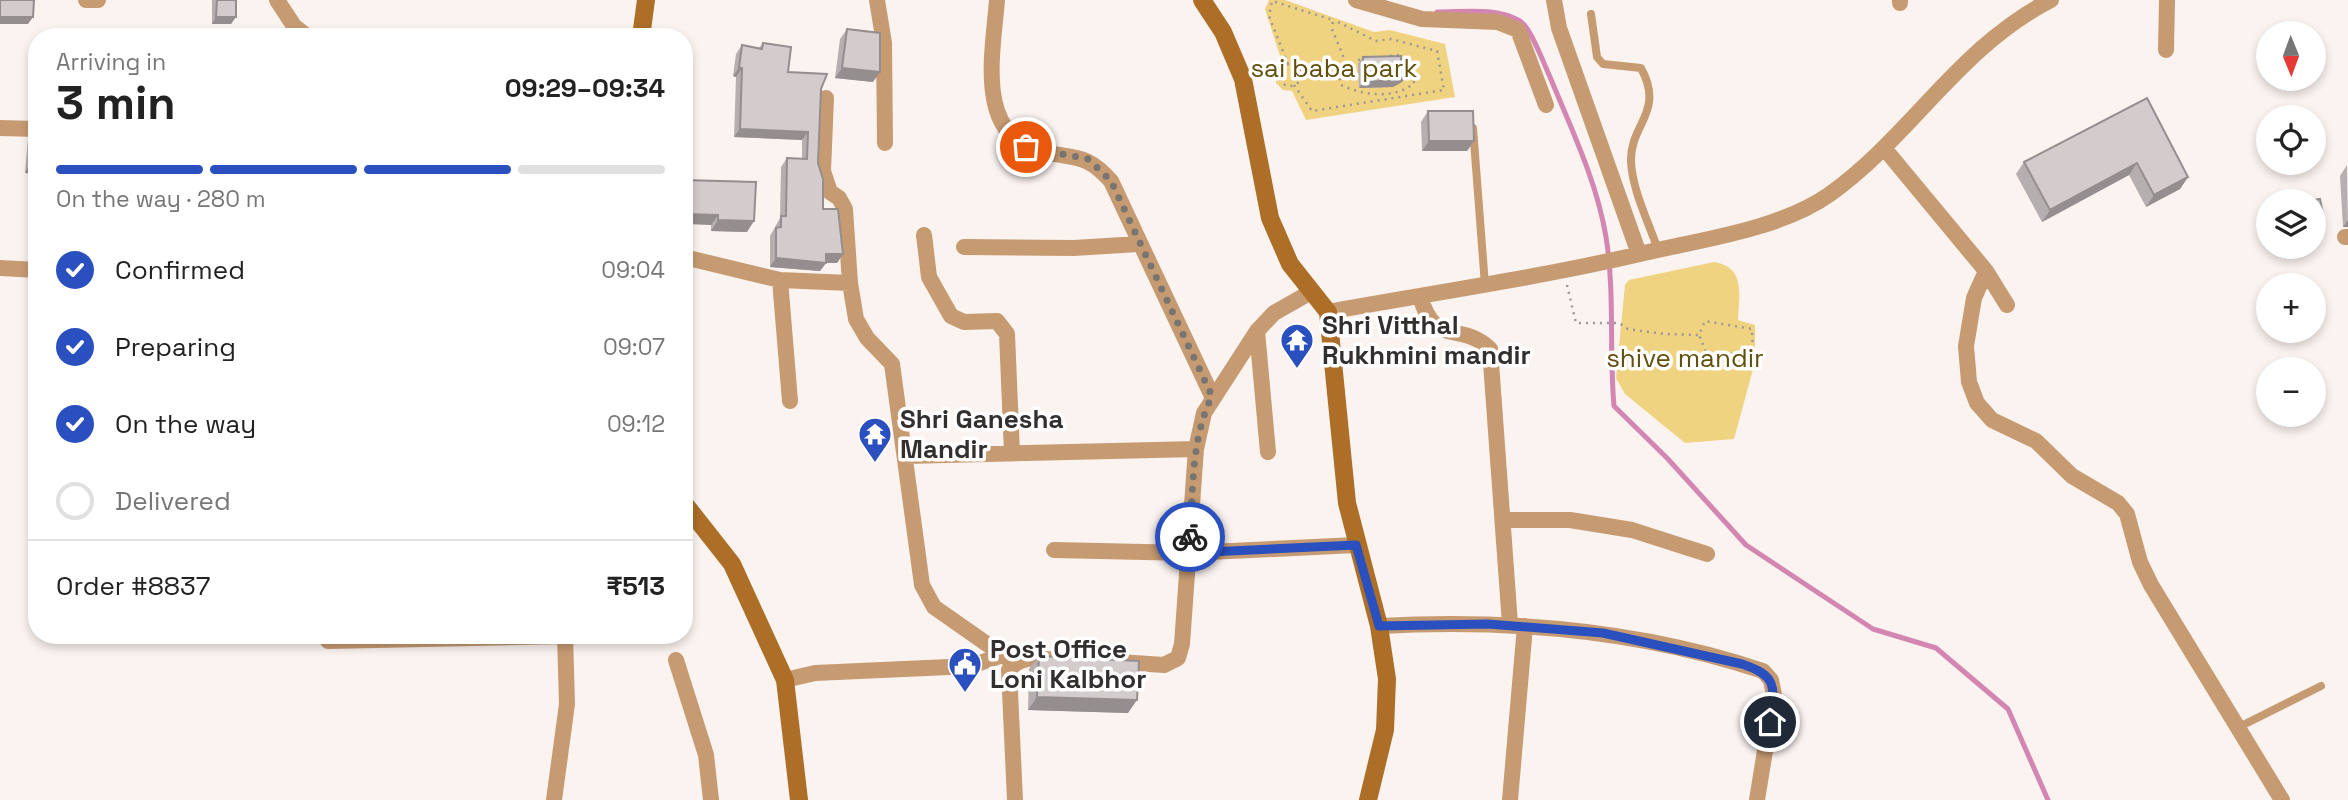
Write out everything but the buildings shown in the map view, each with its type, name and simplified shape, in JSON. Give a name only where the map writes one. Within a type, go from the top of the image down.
[{"type":"street","points":[[86,0],[98,0]]},
{"type":"street","points":[[277,0],[297,28]]},
{"type":"street","points":[[642,28],[646,0]]},
{"type":"street","points":[[877,0],[884,43],[885,143]]},
{"type":"street","points":[[997,0],[993,92],[999,121],[1014,141],[1026,147],[1088,159],[1111,181],[1138,244],[1212,396]]},
{"type":"street","points":[[1202,0],[1223,32],[1242,79],[1270,218],[1290,264],[1328,312],[1347,503],[1379,626],[1387,679],[1385,730],[1368,800]]},
{"type":"street","points":[[1356,0],[1422,19],[1498,22],[1518,30],[1546,105]]},
{"type":"street","points":[[1554,0],[1559,28],[1639,254]]},
{"type":"street","points":[[1328,312],[1591,267],[1723,237],[1782,217],[1828,195],[1884,148],[1989,39],[2020,16],[2051,0]]},
{"type":"street","points":[[2166,50],[2167,0]]},
{"type":"street","points":[[826,98],[823,171],[825,184],[845,209],[850,283],[856,319],[867,338],[892,364],[919,569],[928,597],[943,614],[1008,659]]},
{"type":"street","points":[[0,128],[28,129]]},
{"type":"street","points":[[1884,148],[1986,271],[2007,305]]},
{"type":"street","points":[[924,235],[929,278],[951,316],[964,322],[997,321],[1007,334],[1012,453]]},
{"type":"street","points":[[964,247],[1074,248],[1138,244]]},
{"type":"street","points":[[693,259],[780,280],[850,283]]},
{"type":"street","points":[[0,268],[28,270]]},
{"type":"street","points":[[1986,271],[1974,298],[1966,346],[1969,382],[1977,403],[1992,419],[2036,441],[2072,476],[2118,503],[2127,514],[2140,562],[2151,584],[2282,800]]},
{"type":"street","points":[[780,280],[790,401]]},
{"type":"street","points":[[1108,662],[1164,665],[1178,658],[1182,644],[1196,449],[1204,412],[1256,331],[1274,313],[1311,292]]},
{"type":"street","points":[[1420,296],[1432,324],[1440,330],[1480,339],[1490,349],[1503,520],[1517,625],[1510,800]]},
{"type":"street","points":[[1256,331],[1268,452]]},
{"type":"street","points":[[905,456],[1196,449]]},
{"type":"street","points":[[693,514],[732,564],[785,680],[799,800]]},
{"type":"street","points":[[1503,520],[1570,520],[1619,528],[1707,554]]},
{"type":"street","points":[[1054,550],[1189,553],[1356,545]]},
{"type":"street","points":[[1379,626],[1445,622],[1603,633],[1763,671],[1771,680],[1774,695],[1757,800]]},
{"type":"street","points":[[554,800],[567,704],[565,644]]},
{"type":"street","points":[[1008,659],[1015,800]]},
{"type":"street","points":[[785,680],[815,673],[971,666],[1008,659],[1080,661]]},
{"type":"street","points":[[676,660],[706,755],[711,800]]},
{"type":"lane","points":[[1591,14],[1597,57],[1603,64],[1641,68],[1646,77],[1649,112],[1633,142],[1631,166],[1657,250]]},
{"type":"lane","points":[[1473,121],[1485,285]]},
{"type":"lane","points":[[2239,726],[2322,685]]},
{"type":"path","points":[[1288,64],[1269,16],[1272,1],[1334,20],[1376,41],[1391,39],[1437,51],[1444,90],[1312,111],[1294,85]]},
{"type":"path","points":[[1334,20],[1332,29],[1346,63]]},
{"type":"path","points":[[1337,74],[1341,85],[1363,94],[1404,92],[1414,83],[1413,66],[1400,55],[1387,56]]},
{"type":"path","points":[[1346,63],[1351,65],[1360,58],[1373,57]]},
{"type":"path","points":[[1294,85],[1301,76],[1337,74],[1346,63]]},
{"type":"path","points":[[1294,85],[1285,85],[1279,78],[1281,69],[1288,64],[1296,66],[1301,76]]},
{"type":"path","points":[[1564,271],[1576,323],[1619,323],[1628,329],[1699,335]]},
{"type":"path","points":[[1705,321],[1752,329],[1753,355],[1706,352],[1699,335],[1705,321]]},
{"type":"green space","name":"sai baba park","points":[[1269,0],[1285,0],[1374,32],[1390,30],[1445,44],[1455,97],[1306,120],[1292,91],[1283,90],[1276,83],[1276,72],[1282,62],[1265,9]]},
{"type":"green space","name":"shive mandir","points":[[1714,262],[1724,265],[1736,276],[1739,292],[1738,320],[1755,325],[1755,362],[1734,439],[1685,443],[1625,394],[1616,378],[1625,285],[1629,280]]},
{"type":"waterway","points":[[1437,12],[1480,11],[1520,21],[1533,38],[1541,55],[1582,156],[1602,216],[1609,258],[1614,406],[1667,458],[1746,545],[1873,629],[1936,648],[2008,709],[2048,800]]},
{"type":"way so far","points":[[1026,147],[1088,159],[1111,181],[1138,244],[1212,396],[1204,412],[1196,449],[1190,537]]},
{"type":"place","name":"Shri Vitthal Rukhmini mandir","points":[[1297,370]]},
{"type":"place","name":"Shri Ganesha Mandir","points":[[875,464]]},
{"type":"place","name":"Post Office Loni Kalbhor","points":[[965,694]]},
{"type":"route","points":[[1190,537],[1189,553],[1356,545],[1379,626],[1445,622],[1510,624],[1603,633],[1742,664],[1763,671],[1771,680],[1774,695],[1770,722]]}]
